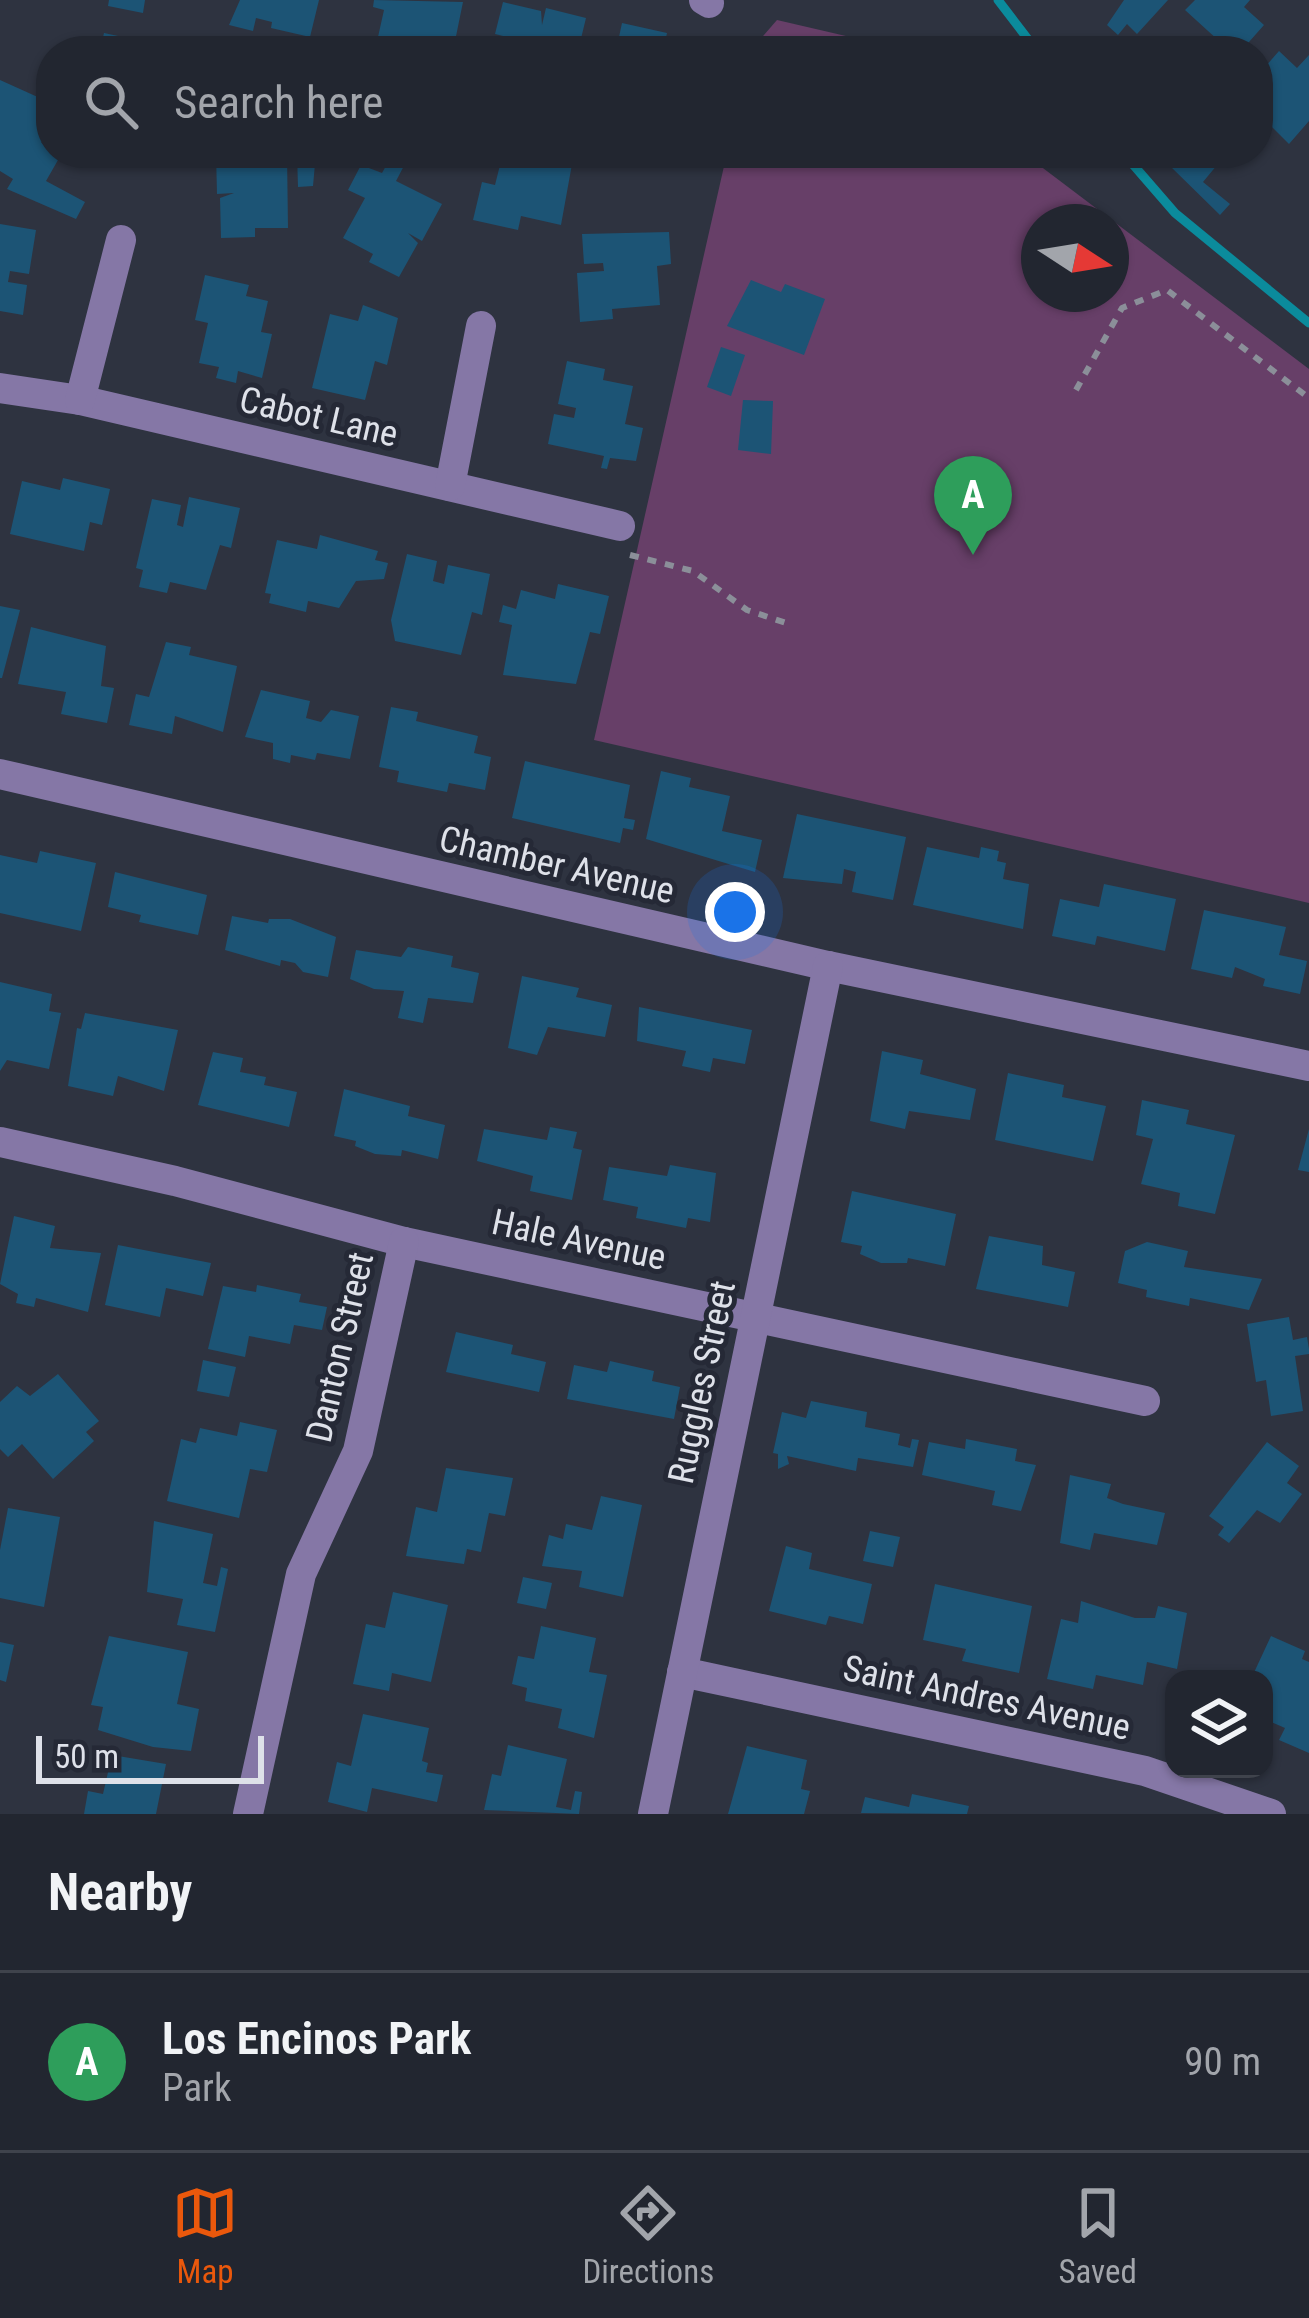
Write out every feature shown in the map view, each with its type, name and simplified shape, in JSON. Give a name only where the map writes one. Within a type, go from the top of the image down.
[{"type":"street","points":[[80,400],[121,240]]},
{"type":"street","points":[[450,486],[482,326]]},
{"type":"street","name":"Cabot Lane","points":[[0,388],[80,400],[620,526]]},
{"type":"street","name":"Chamber Avenue","points":[[0,774],[828,966],[1309,1066]]},
{"type":"street","name":"Ruggles Street","points":[[652,1814],[828,966]]},
{"type":"street","name":"Hale Avenue","points":[[0,1142],[176,1181],[404,1242],[1144,1401]]},
{"type":"street","name":"Danton Street","points":[[248,1814],[301,1574],[358,1451],[404,1242]]},
{"type":"street","name":"Saint Andres Avenue","points":[[682,1672],[1145,1771],[1271,1814]]},
{"type":"path","points":[[1076,390],[1122,308],[1167,290],[1309,398]]},
{"type":"path","points":[[620,526],[626,554],[694,571],[747,610],[789,624]]},
{"type":"shaded area","points":[[777,20],[846,36],[763,36]]},
{"type":"shaded area","points":[[724,168],[1043,168],[1091,204],[1021,204],[1021,312],[1129,312],[1129,233],[1309,369],[1309,903],[594,740]]},
{"type":"building","points":[[109,0],[145,0],[143,13],[108,6]]},
{"type":"building","points":[[240,0],[319,0],[310,36],[271,28],[272,22],[256,18],[253,31],[229,25]]},
{"type":"building","points":[[374,0],[463,2],[456,36],[378,36],[384,10],[373,7]]},
{"type":"building","points":[[1124,0],[1168,0],[1137,34],[1127,24],[1118,35],[1107,25]]},
{"type":"building","points":[[1195,0],[1250,0],[1244,7],[1264,25],[1254,36],[1214,36],[1185,10]]},
{"type":"building","points":[[503,2],[541,11],[542,25],[546,8],[586,18],[582,36],[495,34]]},
{"type":"building","points":[[622,23],[667,33],[666,36],[619,36]]},
{"type":"building","points":[[1279,51],[1297,68],[1309,55],[1309,121],[1289,144],[1273,128],[1273,58]]},
{"type":"building","points":[[0,80],[36,96],[36,168],[53,168],[46,181],[85,202],[76,219],[7,189],[13,179],[0,171]]},
{"type":"building","points":[[216,168],[287,168],[288,228],[255,228],[255,237],[221,238],[220,198],[234,193],[217,194]]},
{"type":"building","points":[[297,168],[315,168],[313,186],[298,187]]},
{"type":"building","points":[[359,168],[382,173],[385,168],[403,168],[396,181],[442,204],[422,241],[408,233],[418,243],[399,277],[369,262],[373,254],[343,238],[365,198],[348,190]]},
{"type":"building","points":[[499,168],[571,168],[561,225],[521,216],[518,230],[473,220],[482,182],[495,185]]},
{"type":"building","points":[[1172,168],[1215,168],[1203,182],[1230,204],[1220,215]]},
{"type":"building","points":[[0,224],[36,230],[29,274],[10,271],[8,282],[27,285],[23,315],[0,311]]},
{"type":"building","points":[[669,232],[671,264],[657,266],[660,305],[612,309],[613,319],[580,322],[577,273],[604,271],[603,263],[584,264],[582,234]]},
{"type":"building","points":[[205,275],[249,285],[246,296],[268,301],[261,332],[272,334],[262,378],[238,371],[236,383],[216,378],[219,367],[199,363],[208,323],[195,320]]},
{"type":"building","points":[[751,280],[781,292],[785,284],[825,299],[804,355],[727,326]]},
{"type":"building","points":[[363,305],[398,318],[387,365],[375,361],[365,400],[312,388],[330,314],[358,321]]},
{"type":"building","points":[[721,347],[745,355],[731,396],[707,387]]},
{"type":"building","points":[[567,361],[605,369],[603,380],[633,386],[625,424],[643,428],[636,461],[610,458],[607,469],[601,468],[604,456],[548,444],[554,414],[574,418],[576,408],[558,404]]},
{"type":"building","points":[[743,400],[773,401],[771,454],[738,450]]},
{"type":"building","points":[[63,478],[110,489],[102,525],[90,522],[84,551],[10,534],[22,481],[60,490]]},
{"type":"building","points":[[189,497],[240,508],[231,548],[220,545],[206,590],[170,582],[167,593],[139,587],[143,570],[136,568],[152,499],[181,505],[177,525],[183,527]]},
{"type":"building","points":[[320,535],[378,551],[375,560],[388,563],[384,579],[356,581],[339,608],[308,601],[306,612],[269,603],[271,594],[265,593],[277,540],[317,549]]},
{"type":"building","points":[[407,554],[437,561],[433,581],[444,584],[448,565],[490,574],[482,615],[472,612],[461,655],[395,641],[391,620]]},
{"type":"building","points":[[558,584],[609,596],[600,634],[590,632],[576,684],[503,675],[512,625],[499,622],[503,605],[516,609],[521,590],[555,599]]},
{"type":"building","points":[[0,606],[20,610],[2,678],[0,678]]},
{"type":"building","points":[[31,627],[106,646],[101,686],[114,688],[107,723],[61,714],[66,692],[18,684]]},
{"type":"building","points":[[166,642],[191,647],[189,655],[237,666],[223,732],[175,716],[172,734],[129,725],[136,694],[149,697]]},
{"type":"building","points":[[261,690],[310,701],[306,718],[321,722],[331,710],[359,716],[350,759],[317,753],[315,760],[291,755],[290,763],[273,759],[273,743],[245,737]]},
{"type":"building","points":[[391,707],[418,712],[416,721],[478,736],[474,753],[491,757],[485,790],[449,783],[447,792],[397,782],[399,771],[379,767]]},
{"type":"building","points":[[525,761],[630,785],[624,818],[635,820],[633,830],[623,828],[620,843],[512,818]]},
{"type":"building","points":[[661,771],[691,778],[689,787],[730,796],[722,831],[762,840],[755,872],[646,839]]},
{"type":"building","points":[[797,814],[906,837],[893,900],[852,892],[856,872],[844,869],[842,884],[783,878]]},
{"type":"building","points":[[927,847],[979,858],[981,847],[999,851],[997,861],[1006,863],[1003,879],[1029,884],[1023,929],[913,905]]},
{"type":"building","points":[[40,851],[96,863],[81,931],[0,913],[0,855],[37,863]]},
{"type":"building","points":[[115,872],[207,895],[198,935],[139,922],[141,915],[108,907]]},
{"type":"building","points":[[1104,884],[1176,899],[1165,951],[1097,936],[1095,945],[1052,936],[1060,899],[1099,907]]},
{"type":"building","points":[[1204,910],[1286,927],[1279,955],[1307,961],[1300,994],[1263,986],[1265,979],[1235,967],[1232,978],[1191,969]]},
{"type":"building","points":[[232,916],[268,923],[269,919],[290,919],[336,937],[328,977],[303,972],[295,963],[281,960],[280,966],[225,950]]},
{"type":"building","points":[[408,947],[453,956],[451,967],[479,973],[473,1003],[428,998],[423,1023],[398,1018],[404,991],[374,989],[350,979],[356,950],[401,957]]},
{"type":"building","points":[[522,976],[579,988],[576,997],[612,1005],[605,1037],[548,1027],[537,1055],[508,1048]]},
{"type":"building","points":[[0,982],[52,994],[49,1011],[61,1013],[49,1069],[7,1060],[0,1071]]},
{"type":"building","points":[[639,1007],[752,1030],[745,1064],[713,1058],[710,1072],[682,1066],[686,1051],[637,1041]]},
{"type":"building","points":[[85,1013],[178,1030],[164,1091],[118,1076],[113,1096],[68,1086],[77,1028],[81,1029]]},
{"type":"building","points":[[882,1051],[923,1060],[920,1074],[976,1089],[970,1120],[909,1111],[905,1129],[870,1121]]},
{"type":"building","points":[[213,1052],[243,1058],[240,1072],[266,1077],[264,1085],[297,1092],[289,1127],[198,1105]]},
{"type":"building","points":[[1008,1073],[1064,1085],[1062,1097],[1106,1106],[1093,1161],[995,1140]]},
{"type":"building","points":[[344,1089],[410,1106],[408,1116],[445,1125],[438,1159],[402,1150],[401,1156],[375,1154],[355,1146],[356,1141],[334,1136]]},
{"type":"building","points":[[1142,1100],[1189,1110],[1186,1124],[1235,1135],[1215,1214],[1178,1206],[1180,1193],[1141,1184],[1153,1139],[1136,1135]]},
{"type":"building","points":[[550,1127],[577,1132],[573,1148],[582,1150],[572,1200],[530,1191],[533,1176],[477,1161],[484,1129],[547,1140]]},
{"type":"building","points":[[1309,1129],[1309,1172],[1298,1170]]},
{"type":"building","points":[[670,1165],[716,1173],[710,1222],[688,1218],[686,1228],[636,1218],[638,1207],[603,1200],[609,1167],[667,1176]]},
{"type":"building","points":[[852,1191],[956,1214],[945,1266],[908,1258],[907,1263],[881,1263],[860,1254],[862,1246],[841,1242]]},
{"type":"building","points":[[14,1216],[55,1226],[50,1248],[101,1253],[88,1312],[36,1298],[34,1307],[16,1303],[18,1294],[0,1284]]},
{"type":"building","points":[[989,1236],[1043,1246],[1042,1265],[1075,1272],[1068,1307],[976,1289]]},
{"type":"building","points":[[1147,1242],[1188,1251],[1184,1267],[1262,1279],[1249,1310],[1190,1298],[1189,1306],[1146,1297],[1147,1290],[1118,1283],[1125,1251]]},
{"type":"building","points":[[118,1245],[211,1263],[203,1296],[166,1288],[160,1317],[105,1305]]},
{"type":"building","points":[[257,1285],[301,1294],[299,1302],[327,1307],[322,1330],[294,1325],[290,1344],[249,1336],[245,1357],[208,1349],[223,1286],[256,1292]]},
{"type":"building","points":[[1289,1317],[1293,1340],[1307,1337],[1309,1349],[1309,1354],[1295,1356],[1303,1411],[1271,1416],[1266,1380],[1256,1382],[1247,1324]]},
{"type":"building","points":[[456,1332],[513,1345],[511,1354],[546,1362],[539,1392],[446,1372]]},
{"type":"building","points":[[203,1360],[236,1367],[229,1397],[197,1391]]},
{"type":"building","points":[[610,1361],[654,1371],[652,1381],[680,1387],[674,1419],[567,1399],[574,1365],[607,1372]]},
{"type":"building","points":[[58,1374],[99,1421],[86,1432],[94,1441],[53,1479],[22,1444],[8,1457],[0,1449],[0,1402],[17,1386],[30,1396]]},
{"type":"building","points":[[811,1401],[867,1412],[865,1427],[900,1434],[898,1445],[910,1448],[912,1439],[919,1440],[913,1467],[858,1458],[856,1471],[787,1456],[789,1464],[778,1469],[778,1454],[773,1453],[782,1412],[806,1418]]},
{"type":"building","points":[[240,1422],[277,1430],[267,1472],[250,1469],[239,1518],[167,1501],[181,1439],[196,1443],[200,1428],[237,1436]]},
{"type":"building","points":[[966,1439],[1017,1449],[1015,1461],[1036,1465],[1021,1511],[992,1505],[995,1491],[922,1475],[929,1442],[965,1449]]},
{"type":"building","points":[[1267,1442],[1299,1466],[1287,1483],[1302,1494],[1280,1523],[1257,1510],[1229,1543],[1218,1535],[1224,1527],[1209,1516]]},
{"type":"building","points":[[446,1468],[513,1478],[505,1516],[489,1513],[481,1552],[467,1549],[464,1564],[406,1556],[416,1507],[437,1512]]},
{"type":"building","points":[[1070,1475],[1111,1484],[1107,1498],[1165,1513],[1157,1545],[1094,1533],[1090,1550],[1060,1543]]},
{"type":"building","points":[[601,1496],[642,1505],[623,1597],[579,1587],[582,1571],[542,1566],[549,1535],[563,1539],[566,1524],[592,1530]]},
{"type":"building","points":[[8,1508],[60,1517],[44,1607],[0,1598],[0,1550]]},
{"type":"building","points":[[154,1521],[213,1534],[203,1583],[217,1586],[221,1567],[228,1569],[215,1632],[177,1625],[183,1599],[147,1592]]},
{"type":"building","points":[[870,1531],[900,1537],[893,1567],[863,1561]]},
{"type":"building","points":[[786,1546],[812,1553],[809,1569],[872,1584],[863,1624],[829,1616],[826,1625],[769,1611]]},
{"type":"building","points":[[523,1577],[552,1583],[546,1609],[517,1603]]},
{"type":"building","points":[[935,1584],[1032,1606],[1019,1673],[962,1661],[966,1649],[923,1640]]},
{"type":"building","points":[[393,1592],[448,1605],[431,1682],[392,1673],[389,1691],[353,1684],[366,1624],[385,1628]]},
{"type":"building","points":[[1081,1601],[1135,1618],[1155,1618],[1158,1606],[1187,1613],[1177,1669],[1147,1662],[1143,1685],[1096,1675],[1093,1689],[1047,1679],[1061,1619],[1078,1623]]},
{"type":"building","points":[[541,1626],[596,1638],[589,1672],[607,1675],[594,1738],[558,1728],[562,1709],[525,1701],[527,1688],[512,1684],[518,1656],[534,1659]]},
{"type":"building","points":[[109,1636],[188,1652],[177,1704],[199,1709],[191,1751],[153,1747],[98,1730],[103,1707],[91,1705]]},
{"type":"building","points":[[1271,1636],[1305,1651],[1309,1753],[1279,1740],[1285,1728],[1273,1723],[1273,1670],[1255,1670]]},
{"type":"building","points":[[0,1642],[14,1645],[6,1682],[0,1680]]},
{"type":"building","points":[[363,1714],[429,1728],[422,1761],[428,1763],[426,1772],[443,1775],[437,1802],[372,1788],[367,1812],[328,1802],[337,1762],[351,1766]]},
{"type":"building","points":[[508,1745],[567,1759],[556,1807],[571,1810],[575,1791],[582,1792],[579,1814],[484,1810],[492,1774],[501,1776]]},
{"type":"building","points":[[747,1746],[807,1760],[801,1789],[810,1791],[804,1814],[728,1814]]},
{"type":"building","points":[[112,1755],[166,1764],[156,1814],[84,1814],[88,1791],[103,1794]]},
{"type":"building","points":[[912,1794],[969,1806],[967,1814],[861,1813],[865,1797],[909,1807]]},
{"type":"waterway","points":[[998,0],[1026,36]]},
{"type":"waterway","points":[[1136,168],[1175,213],[1309,323]]},
{"type":"place","name":"Los Encinos Park","points":[[973,555]]}]
